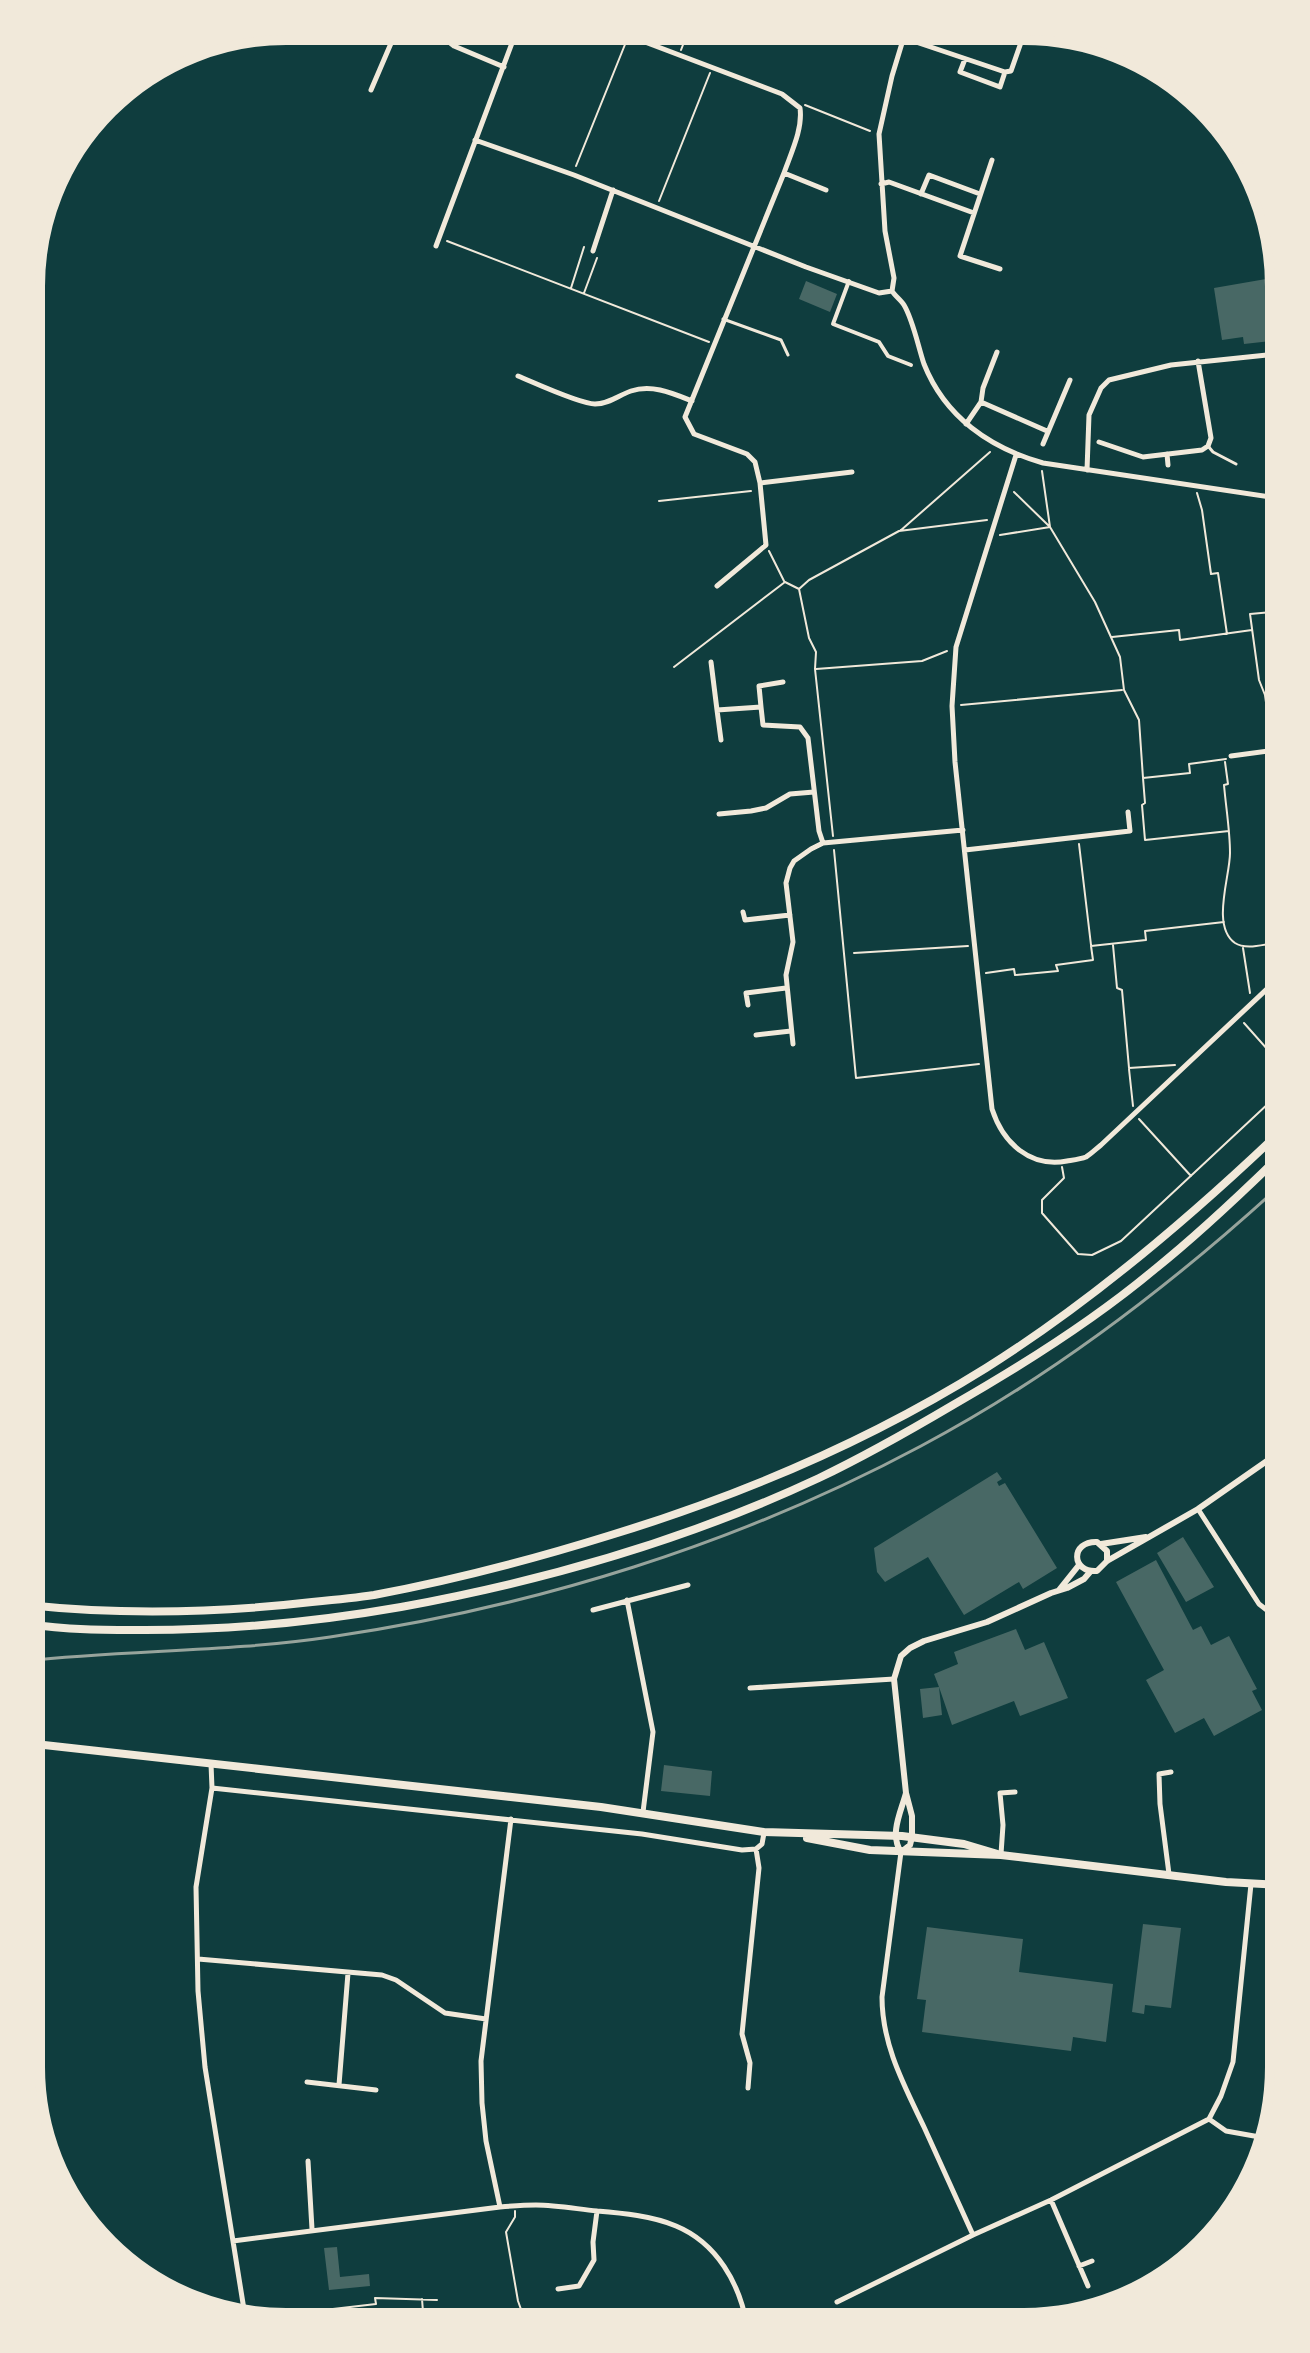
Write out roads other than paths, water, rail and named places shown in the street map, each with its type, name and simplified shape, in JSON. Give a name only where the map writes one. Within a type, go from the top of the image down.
[{"type":"main road","points":[[40,1606],[183,1612],[279,1606],[372,1595],[566,1549],[715,1501],[811,1462],[898,1419],[986,1368],[1113,1279],[1221,1188],[1270,1142]]},
{"type":"main road","points":[[40,1625],[80,1630],[198,1630],[285,1624],[359,1614],[473,1594],[582,1565],[717,1520],[817,1479],[877,1449],[1031,1360],[1154,1271],[1270,1166]]},
{"type":"main road","points":[[40,1745],[643,1812],[764,1832],[912,1837],[964,1844],[1001,1855]]},
{"type":"main road","points":[[785,1833],[870,1850],[1001,1855],[1269,1885]]},
{"type":"street","points":[[371,90],[392,40]]},
{"type":"street","points":[[447,40],[504,67]]},
{"type":"street","points":[[436,246],[513,40]]},
{"type":"street","points":[[639,40],[782,94],[795,101],[802,117],[784,173],[685,417],[694,434],[747,454],[755,462],[760,486],[766,545],[717,586]]},
{"type":"street","points":[[903,40],[879,134],[885,231],[894,278],[892,291],[905,306],[931,377],[948,403],[966,424],[984,438],[1016,455],[1043,463],[1270,497]]},
{"type":"street","points":[[910,40],[1005,72],[1011,71],[1022,40]]},
{"type":"street","points":[[965,59],[960,72],[1000,87],[1005,72]]},
{"type":"street","points":[[475,140],[574,175],[806,267],[879,293],[892,291]]},
{"type":"street","points":[[992,160],[960,256],[1000,269]]},
{"type":"street","points":[[784,173],[826,190]]},
{"type":"street","points":[[921,194],[929,175],[980,194]]},
{"type":"street","points":[[881,184],[889,182],[974,213]]},
{"type":"street","points":[[596,252],[613,190]]},
{"type":"street","points":[[849,281],[833,324],[879,342],[888,356],[911,365]]},
{"type":"street","points":[[966,424],[981,402],[997,352]]},
{"type":"street","points":[[1087,470],[1089,415],[1106,382],[1120,375],[1198,361],[1270,356]]},
{"type":"street","points":[[1099,442],[1143,457],[1202,450],[1208,446],[1211,438],[1198,361]]},
{"type":"street","points":[[518,376],[592,404],[606,403],[633,390],[646,389],[662,389],[692,401]]},
{"type":"street","points":[[1043,444],[1070,380]]},
{"type":"street","points":[[981,402],[1047,431]]},
{"type":"street","points":[[1167,454],[1168,465]]},
{"type":"street","points":[[1016,455],[956,647],[952,706],[977,974],[996,1122],[1006,1139],[1020,1152],[1037,1160],[1062,1162],[1084,1158],[1270,987]]},
{"type":"street","points":[[760,486],[852,472]]},
{"type":"street","points":[[711,662],[721,740]]},
{"type":"street","points":[[783,682],[759,686],[763,725],[800,727],[808,738],[823,843]]},
{"type":"street","points":[[717,710],[761,707]]},
{"type":"street","points":[[1231,756],[1270,750]]},
{"type":"street","points":[[719,814],[766,808],[790,794],[814,792]]},
{"type":"street","points":[[965,850],[1130,831],[1128,812]]},
{"type":"street","points":[[793,1044],[786,988],[793,942],[786,883],[790,868],[801,855],[823,843],[963,830]]},
{"type":"street","points":[[743,912],[745,920],[790,915]]},
{"type":"street","points":[[748,1005],[746,993],[786,988]]},
{"type":"street","points":[[756,1035],[791,1031]]},
{"type":"street","points":[[901,1852],[910,1845],[912,1816],[906,1793],[894,1679],[901,1656],[910,1648],[987,1622],[1084,1579],[1090,1572],[1101,1569],[1107,1561],[1146,1537],[1198,1509],[1269,1459]]},
{"type":"street","points":[[1198,1509],[1259,1604],[1269,1611]]},
{"type":"street","points":[[1090,1572],[1079,1565],[1077,1555],[1082,1545],[1092,1541],[1101,1544],[1146,1537]]},
{"type":"street","points":[[1101,1544],[1107,1551],[1107,1561]]},
{"type":"street","points":[[1059,1590],[1079,1565]]},
{"type":"street","points":[[593,1610],[688,1585]]},
{"type":"street","points":[[627,1600],[653,1732],[643,1812]]},
{"type":"street","points":[[750,1688],[894,1679]]},
{"type":"street","points":[[211,1763],[212,1788],[196,1887],[198,1959],[205,2067],[244,2309]]},
{"type":"street","points":[[1169,1874],[1159,1774],[1171,1772]]},
{"type":"street","points":[[212,1788],[642,1834],[742,1850],[756,1849],[762,1844],[764,1832]]},
{"type":"street","points":[[1001,1855],[1003,1825],[1000,1793],[1015,1792]]},
{"type":"street","points":[[906,1793],[894,1836],[901,1852],[882,1997],[882,2019],[894,2061],[973,2235]]},
{"type":"street","points":[[500,2207],[486,2141],[481,2061],[511,1819]]},
{"type":"street","points":[[748,2088],[750,2063],[742,2034],[759,1868],[756,1849]]},
{"type":"street","points":[[837,2302],[1051,2200],[1209,2119],[1233,2062],[1251,1884]]},
{"type":"street","points":[[198,1959],[382,1975],[396,1980],[445,2013],[486,2019]]},
{"type":"street","points":[[339,2085],[348,1973]]},
{"type":"street","points":[[307,2082],[376,2090]]},
{"type":"street","points":[[1209,2119],[1226,2131],[1259,2137]]},
{"type":"street","points":[[308,2161],[312,2229]]},
{"type":"street","points":[[1051,2200],[1088,2286]]},
{"type":"street","points":[[233,2241],[500,2207],[538,2205],[614,2212],[675,2225],[700,2241],[716,2255],[732,2278],[745,2313]]},
{"type":"street","points":[[558,2289],[579,2286],[594,2260],[597,2211]]},
{"type":"street","points":[[1079,2266],[1092,2261]]},
{"type":"lane","points":[[723,319],[781,340],[788,355]]},
{"type":"lane","points":[[1208,446],[1236,464]]},
{"type":"railway","points":[[40,1660],[292,1642],[407,1624],[559,1589],[708,1542],[851,1481],[970,1419],[1111,1326],[1269,1195]]}]
